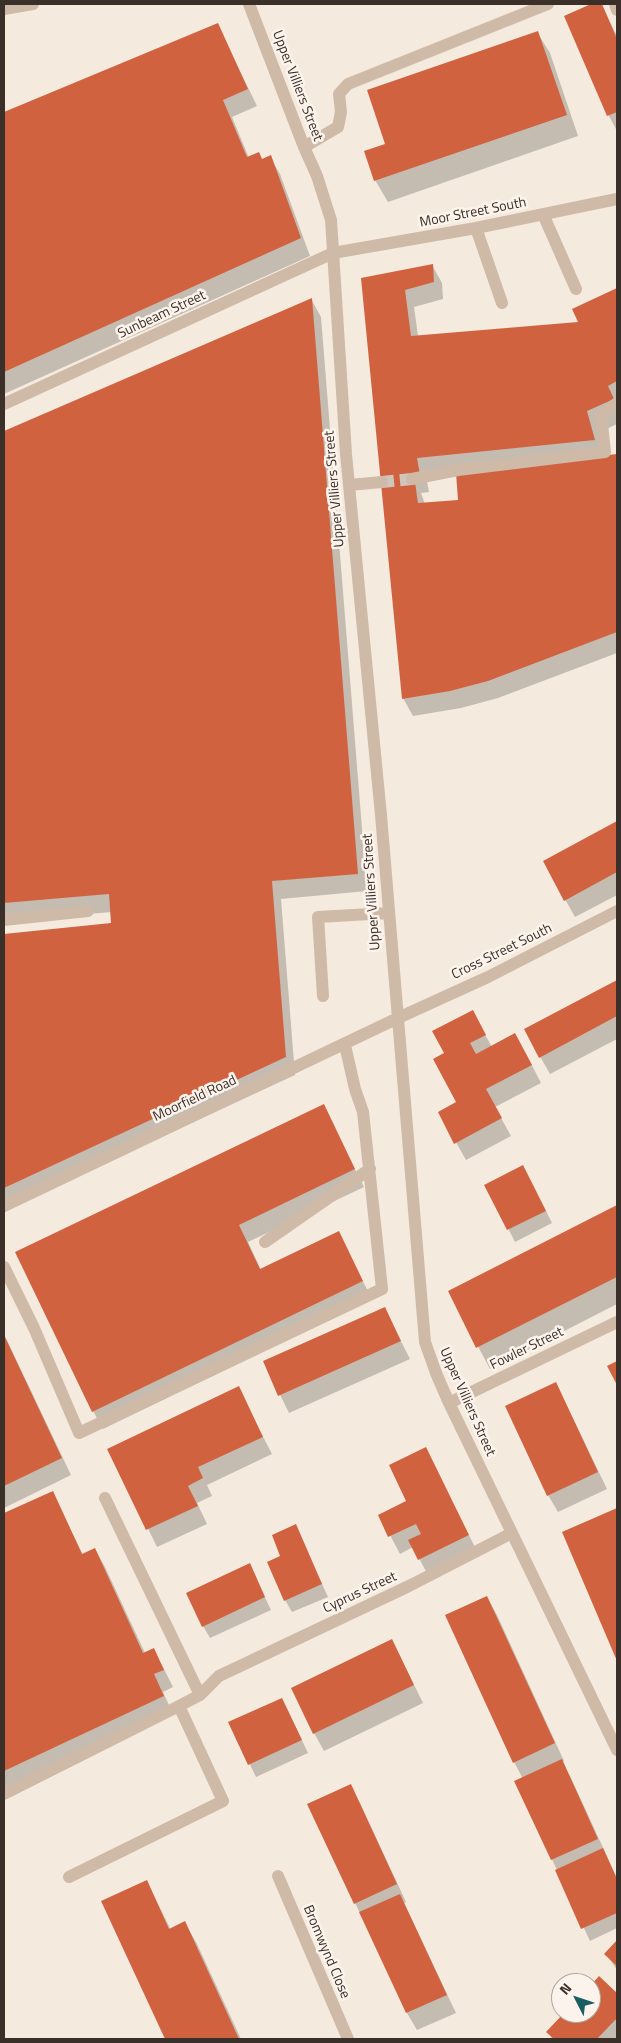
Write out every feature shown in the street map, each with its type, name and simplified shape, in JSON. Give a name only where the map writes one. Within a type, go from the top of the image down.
[{"type":"street","points":[[4,10],[34,4]]},
{"type":"street","name":"Upper Villiers Street","points":[[248,4],[317,176],[331,220],[349,485],[381,815],[425,1342],[449,1402],[617,1750]]},
{"type":"street","points":[[304,147],[338,128],[341,112],[339,94],[348,84],[548,4]]},
{"type":"street","points":[[614,4],[617,10]]},
{"type":"street","name":"Moor Street South","points":[[333,253],[476,228],[617,198]]},
{"type":"street","points":[[543,214],[576,289]]},
{"type":"street","points":[[476,228],[502,303]]},
{"type":"street","name":"Sunbeam Street","points":[[4,404],[333,253]]},
{"type":"street","points":[[412,480],[458,470],[605,452],[600,415],[617,403]]},
{"type":"street","points":[[349,485],[382,482]]},
{"type":"street","points":[[4,920],[88,911]]},
{"type":"street","name":"Cross Street South","points":[[398,1018],[488,977],[617,911]]},
{"type":"street","points":[[323,996],[318,917],[388,913]]},
{"type":"street","name":"Moorfield Road","points":[[4,1206],[345,1045],[398,1018]]},
{"type":"street","points":[[4,1268],[34,1328],[79,1433],[382,1289],[363,1112],[345,1045]]},
{"type":"street","points":[[265,1242],[370,1169]]},
{"type":"street","name":"Fowler Street","points":[[449,1402],[617,1322]]},
{"type":"street","points":[[4,1794],[200,1696],[105,1498]]},
{"type":"street","name":"Cyprus Street","points":[[200,1696],[219,1676],[512,1534]]},
{"type":"street","points":[[69,1877],[223,1801],[178,1706]]},
{"type":"street","name":"Bromwynd Close","points":[[278,1876],[348,2039]]},
{"type":"building","points":[[591,4],[602,4],[617,39],[617,112],[607,116],[564,16]]},
{"type":"building","points":[[218,23],[248,89],[223,100],[247,157],[259,152],[262,159],[271,155],[301,238],[4,372],[4,112]]},
{"type":"building","points":[[538,31],[567,115],[374,181],[364,151],[385,144],[367,90]]},
{"type":"building","points":[[433,264],[434,282],[405,290],[411,336],[578,322],[572,309],[617,288],[617,381],[608,386],[614,399],[587,411],[595,440],[417,458],[420,475],[415,482],[418,503],[458,500],[456,473],[617,454],[617,632],[488,681],[450,691],[402,699],[361,278]]},
{"type":"building","points":[[312,298],[358,874],[272,881],[286,1057],[4,1188],[4,934],[111,923],[109,894],[4,903],[4,431]]},
{"type":"building","points":[[617,821],[617,872],[564,901],[543,861]]},
{"type":"building","points":[[617,980],[617,1016],[539,1058],[524,1029]]},
{"type":"building","points":[[473,1010],[486,1035],[470,1043],[476,1054],[515,1033],[532,1065],[486,1089],[502,1118],[454,1144],[438,1112],[456,1102],[433,1059],[444,1053],[432,1031]]},
{"type":"building","points":[[324,1104],[355,1169],[239,1225],[260,1269],[339,1231],[363,1281],[92,1412],[15,1252]]},
{"type":"building","points":[[523,1165],[546,1211],[507,1230],[484,1185]]},
{"type":"building","points":[[617,1205],[617,1277],[476,1348],[448,1291]]},
{"type":"building","points":[[385,1307],[401,1341],[278,1396],[263,1361]]},
{"type":"building","points":[[4,1335],[62,1458],[4,1486]]},
{"type":"building","points":[[617,1361],[617,1385],[607,1366]]},
{"type":"building","points":[[556,1382],[598,1472],[547,1496],[505,1406]]},
{"type":"building","points":[[239,1386],[263,1437],[198,1467],[203,1478],[188,1486],[198,1506],[146,1530],[107,1449]]},
{"type":"building","points":[[426,1447],[469,1535],[418,1560],[408,1540],[421,1534],[416,1524],[388,1537],[378,1515],[406,1501],[389,1465]]},
{"type":"building","points":[[53,1491],[82,1554],[95,1548],[143,1653],[154,1648],[164,1670],[154,1674],[164,1696],[4,1771],[4,1513]]},
{"type":"building","points":[[617,1508],[617,1661],[562,1532]]},
{"type":"building","points":[[296,1524],[322,1584],[284,1601],[267,1562],[280,1556],[272,1535]]},
{"type":"building","points":[[250,1563],[265,1597],[202,1627],[186,1593]]},
{"type":"building","points":[[487,1596],[555,1743],[513,1763],[445,1615]]},
{"type":"building","points":[[392,1639],[414,1685],[313,1734],[291,1688]]},
{"type":"building","points":[[282,1698],[302,1740],[248,1765],[228,1722]]},
{"type":"building","points":[[562,1759],[598,1839],[551,1860],[514,1781]]},
{"type":"building","points":[[351,1784],[397,1884],[354,1904],[307,1804]]},
{"type":"building","points":[[603,1848],[617,1879],[617,1913],[581,1929],[555,1870]]},
{"type":"building","points":[[147,1880],[169,1929],[185,1921],[239,2039],[165,2039],[101,1901]]},
{"type":"building","points":[[400,1894],[447,1995],[406,2013],[359,1912]]},
{"type":"building","points":[[617,1940],[617,1966],[604,1954]]},
{"type":"building","points":[[601,1978],[617,1993],[617,2018],[597,2039],[554,2039],[546,2032],[555,2023],[601,2023]]},
{"type":"tunnel","points":[[382,482],[412,479]]}]
